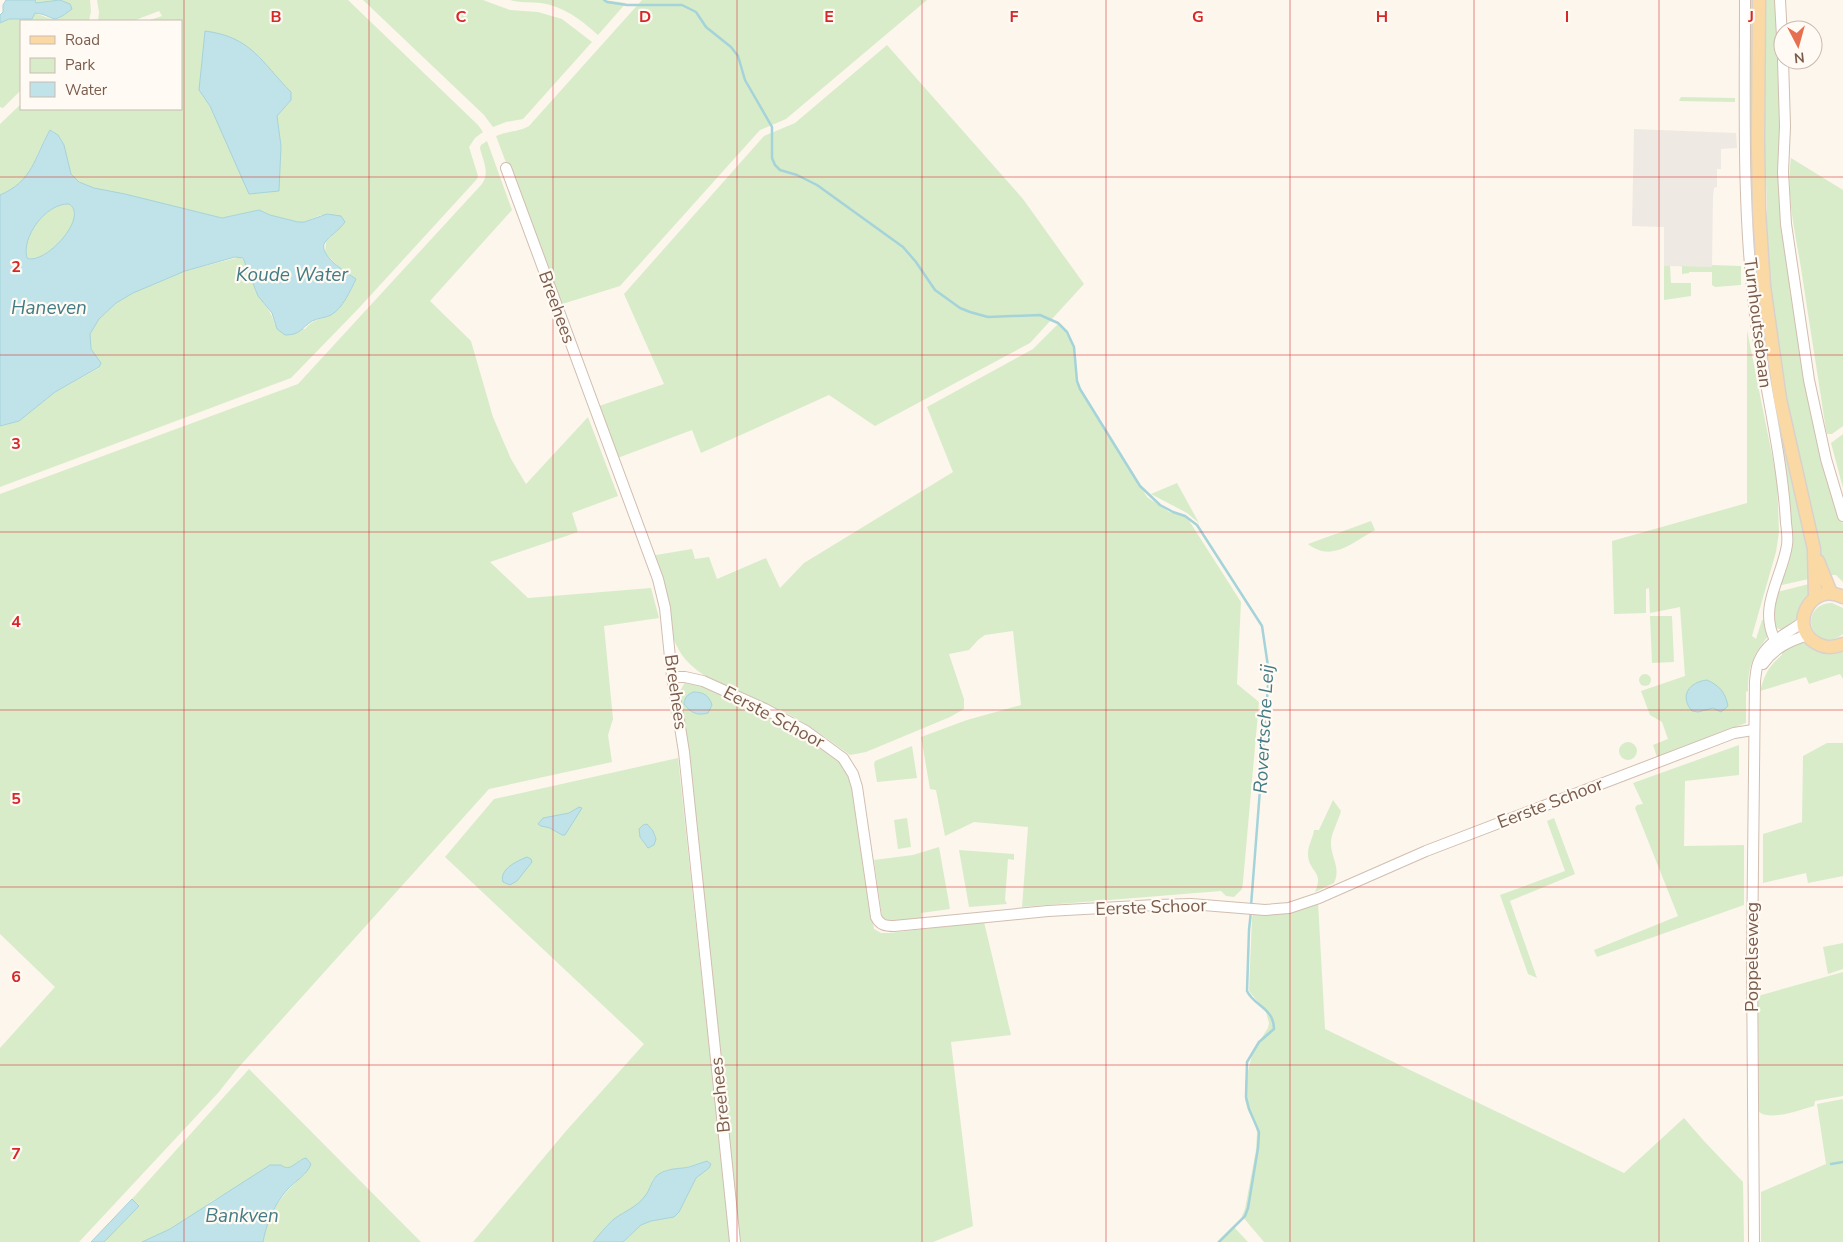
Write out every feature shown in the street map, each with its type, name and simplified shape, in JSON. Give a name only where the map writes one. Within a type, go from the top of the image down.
[{"type":"main road","name":"Turnhoutsebaan","points":[[1759,0],[1758,142],[1764,286],[1780,399],[1814,549],[1815,598]]},
{"type":"main road","name":"Turnhoutsebaan","points":[[1814,549],[1837,595]]},
{"type":"main road","points":[[1837,595],[1823,594],[1815,598],[1806,608],[1803,622],[1808,635],[1814,642],[1821,646],[1842,646]]},
{"type":"street","name":"Turnhoutsebaan","points":[[1745,0],[1745,165],[1748,245],[1762,366],[1784,487],[1787,529],[1786,550],[1768,616],[1769,629],[1775,640]]},
{"type":"street","points":[[1780,0],[1781,20]]},
{"type":"street","points":[[1783,70],[1785,126],[1783,172],[1786,224],[1809,380],[1826,459],[1843,516]]},
{"type":"street","name":"Breehees","points":[[506,168],[658,579],[665,608],[672,676],[684,752],[736,1242]]},
{"type":"street","name":"Poppelseweg","points":[[1754,1242],[1752,976],[1754,730],[1757,673],[1761,656],[1775,640],[1803,622]]},
{"type":"street","points":[[1757,673],[1770,654],[1778,647],[1808,635]]},
{"type":"street","name":"Eerste Schoor","points":[[672,676],[685,676],[703,681],[765,708],[806,731],[843,758],[853,774],[857,787],[876,917],[885,926],[1048,911],[1156,905],[1191,904],[1276,910],[1305,904],[1417,854],[1734,733],[1754,730]]},
{"type":"shaded area","points":[[1634,129],[1736,133],[1737,148],[1721,149],[1721,169],[1717,169],[1717,187],[1714,188],[1713,197],[1712,267],[1664,266],[1664,227],[1632,226]]},
{"type":"green space","points":[[35,0],[60,0],[36,3]]},
{"type":"green space","points":[[60,0],[90,0],[89,20],[20,20],[20,91],[3,108],[0,107],[0,23],[8,19],[30,19],[35,13],[51,19],[58,19],[70,11]]},
{"type":"green space","points":[[97,0],[348,0],[478,125],[483,132],[475,138],[469,147],[478,176],[359,308],[291,378],[0,487],[0,426],[19,421],[55,392],[99,368],[100,363],[91,349],[90,334],[99,319],[116,303],[133,293],[185,271],[240,257],[249,269],[255,289],[271,314],[275,325],[305,329],[311,323],[337,310],[356,279],[342,270],[325,253],[326,241],[343,225],[321,215],[298,222],[270,215],[259,210],[222,218],[86,186],[75,179],[70,173],[67,167],[63,143],[50,130],[26,176],[20,183],[0,195],[0,124],[20,105],[20,110],[182,110],[182,20],[150,20],[162,16],[159,11],[136,20],[98,20]],"holes":[[[282,83],[291,92],[291,100],[277,116],[281,146],[210,106],[199,90]]]},
{"type":"green space","points":[[363,0],[483,0],[510,10],[538,12],[562,19],[592,42],[523,119],[493,127],[484,115]]},
{"type":"green space","points":[[510,0],[605,0],[626,3],[598,35],[578,19],[558,7],[541,3]]},
{"type":"green space","points":[[642,0],[927,0],[786,119],[760,130],[620,286],[559,305],[496,136],[529,126]]},
{"type":"green space","points":[[1747,0],[1755,0],[1754,175],[1813,578],[1782,585],[1780,584],[1789,547],[1767,378],[1750,221]]},
{"type":"green space","points":[[1763,0],[1777,0],[1778,20],[1773,20],[1773,70],[1781,70],[1781,205],[1838,510],[1843,524],[1843,582],[1836,575],[1827,575],[1817,541],[1788,413],[1774,331],[1765,233],[1767,207],[1766,177],[1763,161]]},
{"type":"green space","points":[[887,45],[1023,199],[1084,284],[1030,343],[875,426],[829,395],[701,453],[692,430],[615,459],[596,407],[664,384],[624,294],[764,136],[795,123]]},
{"type":"green space","points":[[1681,97],[1735,98],[1735,102],[1679,101]]},
{"type":"green space","points":[[487,141],[512,210],[430,301],[471,341],[493,417],[511,459],[526,484],[588,417],[618,496],[572,513],[578,532],[490,562],[528,598],[651,588],[659,618],[604,626],[613,719],[608,735],[612,762],[489,789],[238,1068],[218,1093],[79,1242],[0,1242],[0,1048],[55,987],[0,934],[0,494],[298,384],[482,184],[486,171],[480,148]]},
{"type":"green space","points":[[1791,158],[1843,190],[1843,426],[1832,434],[1827,434],[1826,430],[1794,227],[1790,199]]},
{"type":"green space","points":[[69,204],[74,210],[74,219],[70,229],[53,248],[43,255],[34,259],[27,258],[28,240],[37,222],[52,209],[60,205]]},
{"type":"green space","points":[[1712,265],[1741,266],[1741,285],[1715,287],[1712,285],[1712,272],[1689,272],[1682,274],[1682,266],[1712,267]]},
{"type":"green space","points":[[1664,266],[1670,266],[1671,283],[1691,283],[1691,296],[1664,300]]},
{"type":"green space","points":[[1058,324],[1070,339],[1073,347],[1080,389],[1147,497],[1169,512],[1182,515],[1188,519],[1241,602],[1237,684],[1259,702],[1243,882],[1242,889],[1234,897],[1226,896],[1221,891],[1022,907],[1028,827],[974,822],[945,836],[936,790],[930,789],[921,737],[967,720],[1021,705],[1013,631],[985,635],[969,650],[949,654],[964,699],[964,709],[950,717],[866,752],[850,755],[789,715],[730,689],[695,669],[680,651],[664,611],[650,556],[692,549],[695,559],[709,557],[717,579],[766,558],[780,588],[804,563],[953,472],[927,407],[1033,349]]},
{"type":"green space","points":[[1747,330],[1777,480],[1779,532],[1776,552],[1752,636],[1756,639],[1762,620],[1765,621],[1768,636],[1755,655],[1750,667],[1748,691],[1746,692],[1746,723],[1657,757],[1653,745],[1668,739],[1662,722],[1650,715],[1641,691],[1685,676],[1680,607],[1650,613],[1649,588],[1646,589],[1646,613],[1614,614],[1612,541],[1747,503]],"holes":[[[1688,689],[1713,708],[1698,712]]]},
{"type":"green space","points":[[1843,434],[1843,488],[1831,443]]},
{"type":"green space","points":[[1177,483],[1199,523],[1187,513],[1151,494]]},
{"type":"green space","points":[[1371,521],[1375,530],[1342,549],[1326,552],[1308,544]]},
{"type":"green space","points":[[1813,583],[1814,588],[1799,620],[1784,630],[1778,629],[1774,625],[1772,615],[1777,592]]},
{"type":"green space","points":[[1832,603],[1843,608],[1843,634],[1826,640],[1816,635],[1811,619],[1816,609],[1825,604]]},
{"type":"green space","points":[[1650,616],[1672,616],[1674,662],[1652,663]]},
{"type":"green space","points":[[1802,641],[1843,652],[1843,679],[1840,674],[1809,684],[1806,677],[1760,691],[1768,671],[1773,663],[1782,655],[1782,651]]},
{"type":"green space","points":[[1647,674],[1650,675],[1650,685],[1643,686],[1640,685],[1639,678],[1640,675]]},
{"type":"green space","points":[[685,682],[701,685],[785,724],[836,757],[852,775],[874,929],[881,933],[889,933],[984,922],[1011,1035],[951,1042],[973,1226],[933,1242],[740,1242],[680,691]]},
{"type":"green space","points":[[1628,742],[1634,745],[1637,751],[1634,757],[1628,760],[1622,757],[1619,751],[1622,745]]},
{"type":"green space","points":[[1827,743],[1843,743],[1843,876],[1808,883],[1806,873],[1763,883],[1763,834],[1802,822],[1803,756]]},
{"type":"green space","points":[[1739,745],[1739,775],[1685,781],[1684,846],[1744,845],[1744,905],[1597,957],[1594,950],[1678,916],[1635,808],[1637,805],[1643,804],[1633,783]]},
{"type":"green space","points":[[912,746],[917,778],[877,782],[875,761]]},
{"type":"green space","points":[[678,758],[730,1242],[623,1242],[641,1225],[651,1221],[674,1217],[679,1212],[696,1178],[709,1168],[711,1164],[707,1161],[687,1167],[666,1170],[653,1179],[648,1193],[642,1201],[613,1220],[593,1242],[473,1242],[566,1131],[644,1044],[445,857],[494,799]],"holes":[[[577,808],[562,835],[538,824],[543,818],[569,813]],[[651,828],[656,839],[646,846],[640,837]]]},
{"type":"green space","points":[[1333,800],[1341,811],[1331,841],[1337,873],[1334,883],[1315,892],[1318,880],[1310,865],[1309,848],[1314,830],[1319,830]]},
{"type":"green space","points":[[907,818],[911,847],[898,849],[894,820]]},
{"type":"green space","points":[[1554,818],[1575,874],[1510,901],[1537,978],[1528,974],[1500,895],[1565,871],[1547,821]]},
{"type":"green space","points":[[939,847],[950,909],[921,913],[921,918],[901,921],[891,921],[882,917],[874,860],[913,855]]},
{"type":"green space","points":[[959,850],[1014,854],[1014,860],[1008,859],[1005,900],[1007,904],[969,907]]},
{"type":"green space","points":[[1318,902],[1325,1029],[1624,1173],[1684,1118],[1743,1182],[1744,1242],[1264,1242],[1242,1216],[1256,1150],[1257,1133],[1255,1122],[1245,1100],[1245,1083],[1253,1051],[1268,1028],[1269,1023],[1266,1012],[1249,991],[1252,918],[1253,914]]},
{"type":"green space","points":[[1843,943],[1843,969],[1828,974],[1823,947]]},
{"type":"green space","points":[[1843,972],[1843,1096],[1815,1101],[1814,1106],[1786,1114],[1771,1115],[1759,1112],[1758,996]]},
{"type":"green space","points":[[249,1069],[421,1242],[263,1242],[268,1222],[277,1204],[305,1174],[301,1159],[289,1167],[270,1165],[212,1201],[193,1216],[156,1237],[142,1242],[104,1242],[139,1205],[132,1199]]},
{"type":"green space","points":[[1843,1099],[1843,1242],[1761,1242],[1761,1192],[1826,1164],[1817,1104]]},
{"type":"green space","points":[[1233,1226],[1248,1242],[1217,1242]]},
{"type":"water","points":[[6,0],[35,0],[36,3],[60,0],[70,4],[72,9],[56,19],[35,13],[32,19],[9,19],[0,23],[0,15],[3,12],[3,5]]},
{"type":"water","points":[[205,31],[221,34],[245,45],[263,61],[291,92],[291,100],[277,116],[281,146],[279,191],[249,194],[210,106],[199,90]]},
{"type":"water","name":"Haneven","points":[[50,130],[58,135],[64,145],[71,174],[79,182],[94,188],[222,218],[259,210],[270,215],[298,222],[304,222],[327,214],[341,216],[345,222],[327,239],[324,247],[325,252],[334,263],[356,279],[346,299],[329,316],[312,321],[298,332],[285,335],[277,329],[272,313],[258,296],[243,258],[235,257],[185,271],[133,293],[116,303],[99,319],[90,334],[91,349],[101,363],[99,367],[55,392],[19,421],[0,426],[0,195],[11,189],[26,176]],"holes":[[[69,204],[74,210],[74,219],[62,239],[44,255],[35,259],[27,258],[28,241],[32,231],[44,215],[60,205]]]},
{"type":"water","points":[[1707,680],[1719,687],[1725,697],[1728,706],[1721,712],[1713,708],[1698,712],[1692,711],[1688,705],[1686,695],[1691,687]]},
{"type":"water","points":[[693,692],[703,693],[707,696],[712,705],[708,713],[694,713],[684,704],[687,696]]},
{"type":"water","points":[[579,807],[582,808],[565,835],[538,824],[543,818],[569,813]]},
{"type":"water","points":[[647,824],[653,831],[656,839],[654,845],[648,848],[640,837],[639,829]]},
{"type":"water","points":[[527,857],[532,862],[517,881],[510,885],[503,882],[502,877],[506,869]]},
{"type":"water","name":"Bankven","points":[[306,1158],[311,1164],[309,1168],[287,1190],[275,1207],[266,1228],[263,1242],[142,1242],[170,1229],[270,1165],[281,1165],[288,1168]]},
{"type":"water","points":[[707,1161],[711,1164],[709,1168],[696,1178],[679,1212],[674,1217],[651,1221],[641,1225],[623,1242],[593,1242],[614,1219],[642,1200],[659,1174]]},
{"type":"water","points":[[132,1199],[139,1206],[104,1242],[91,1242]]},
{"type":"waterway","name":"Rovertsche Leij","points":[[604,0],[627,5],[682,5],[696,12],[706,27],[731,47],[738,56],[745,80],[772,127],[772,158],[780,170],[797,175],[817,185],[903,247],[935,290],[960,308],[988,317],[1040,315],[1058,323],[1067,332],[1074,347],[1077,381],[1080,389],[1140,486],[1160,505],[1185,516],[1197,525],[1262,626],[1269,673],[1251,906]]},
{"type":"waterway","name":"Rovertsche Leij","points":[[1219,1242],[1245,1216],[1248,1208],[1259,1132],[1246,1097],[1247,1062],[1259,1042],[1274,1029],[1271,1016],[1247,991],[1251,911]]},
{"type":"waterway","points":[[1831,1164],[1843,1162]]},
{"type":"water label","name":"Koude Water","points":[[292,274]]}]
